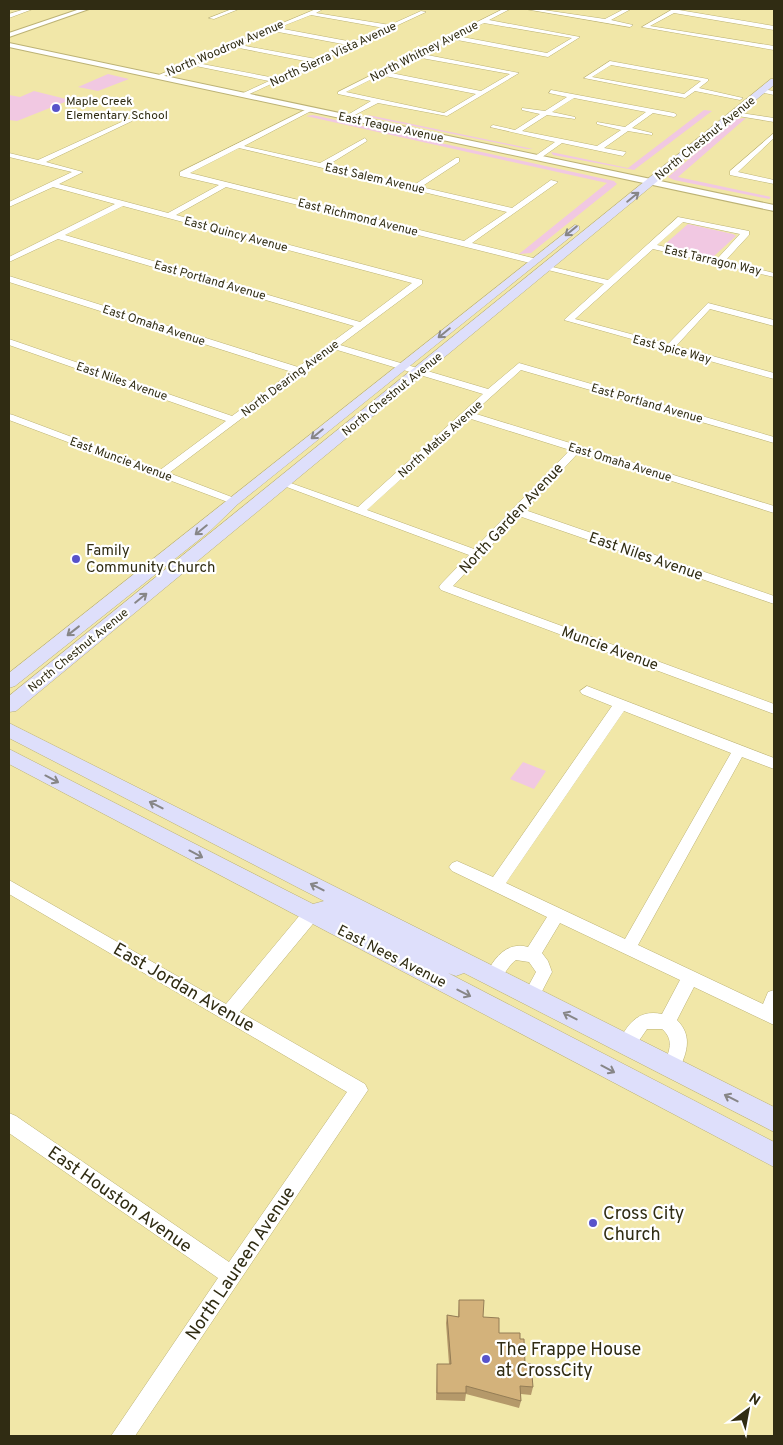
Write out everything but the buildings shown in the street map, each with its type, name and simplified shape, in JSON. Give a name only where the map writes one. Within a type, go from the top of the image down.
[{"type":"main road","name":"North Chestnut Avenue","points":[[680,144],[774,70]]},
{"type":"main road","name":"North Chestnut Avenue","points":[[9,706],[774,81]]},
{"type":"main road","points":[[735,113],[730,110],[742,100],[742,96]]},
{"type":"main road","name":"North Chestnut Avenue","points":[[9,682],[196,534],[233,501],[640,176]]},
{"type":"main road","points":[[488,316],[507,291],[539,265],[534,261]]},
{"type":"main road","points":[[221,532],[222,522],[235,510],[236,506],[233,501]]},
{"type":"main road","name":"East Nees Avenue","points":[[9,730],[774,1120]]},
{"type":"main road","name":"East Nees Avenue","points":[[9,756],[774,1155]]},
{"type":"main road","points":[[310,914],[326,910],[339,912],[429,959],[493,977]]},
{"type":"street","points":[[9,16],[30,9]]},
{"type":"street","points":[[9,35],[84,9]]},
{"type":"street","points":[[226,9],[235,9]]},
{"type":"street","points":[[212,18],[235,9]]},
{"type":"street","name":"North Woodrow Avenue","points":[[157,77],[320,9]]},
{"type":"street","name":"North Whitney Avenue","points":[[381,102],[340,93],[508,9]]},
{"type":"street","points":[[528,9],[630,25]]},
{"type":"street","points":[[606,21],[628,9]]},
{"type":"street","points":[[414,10],[423,12]]},
{"type":"street","points":[[774,28],[674,11],[645,27],[774,48]]},
{"type":"street","name":"North Sierra Vista Avenue","points":[[243,95],[423,12]]},
{"type":"street","points":[[309,13],[390,27]]},
{"type":"street","points":[[451,37],[548,54],[577,37],[483,21]]},
{"type":"street","points":[[272,29],[354,44]]},
{"type":"street","name":"East Teague Avenue","points":[[9,45],[528,156],[640,176],[651,182],[772,206]]},
{"type":"street","points":[[233,45],[316,61]]},
{"type":"street","points":[[381,102],[445,115],[516,73],[416,55]]},
{"type":"street","points":[[190,63],[276,80]]},
{"type":"street","points":[[695,88],[706,80],[610,63],[587,78],[685,96],[695,88],[742,96]]},
{"type":"street","points":[[379,73],[482,93]]},
{"type":"street","points":[[762,91],[774,93]]},
{"type":"street","points":[[551,92],[674,115]]},
{"type":"street","points":[[516,132],[573,96]]},
{"type":"street","name":"North Whitney Avenue","points":[[351,118],[381,102]]},
{"type":"street","points":[[524,109],[573,118]]},
{"type":"street","points":[[237,146],[309,110]]},
{"type":"street","points":[[598,149],[652,111]]},
{"type":"street","points":[[735,113],[774,120]]},
{"type":"street","points":[[40,162],[130,120]]},
{"type":"street","points":[[599,123],[650,134]]},
{"type":"street","points":[[493,127],[623,154]]},
{"type":"street","points":[[774,135],[733,173],[774,182]]},
{"type":"street","points":[[528,156],[551,139]]},
{"type":"street","points":[[321,166],[365,140]]},
{"type":"street","points":[[538,158],[561,141]]},
{"type":"street","name":"East Salem Avenue","points":[[237,146],[513,210]]},
{"type":"street","name":"East Richmond Avenue","points":[[237,146],[183,174],[534,261]]},
{"type":"street","points":[[542,146],[552,148]]},
{"type":"street","points":[[761,147],[774,149]]},
{"type":"street","points":[[9,205],[79,172],[10,155]]},
{"type":"street","points":[[415,188],[456,160]]},
{"type":"street","points":[[466,244],[554,182]]},
{"type":"street","points":[[169,216],[226,184]]},
{"type":"street","name":"East Quincy Avenue","points":[[53,185],[419,282]]},
{"type":"street","points":[[9,260],[123,203]]},
{"type":"street","points":[[550,265],[613,281],[681,219],[746,233],[719,262]]},
{"type":"street","name":"East Portland Avenue","points":[[58,236],[362,325]]},
{"type":"street","name":"East Tarragon Way","points":[[651,246],[774,275]]},
{"type":"street","name":"East Omaha Avenue","points":[[9,279],[300,371]]},
{"type":"street","name":"East Spice Way","points":[[613,281],[569,320],[774,376]]},
{"type":"street","name":"North Dearing Avenue","points":[[161,474],[419,282]]},
{"type":"street","points":[[669,348],[708,306],[774,323]]},
{"type":"street","name":"East Niles Avenue","points":[[9,342],[234,420]]},
{"type":"street","points":[[333,346],[490,393]]},
{"type":"street","name":"East Portland Avenue","points":[[520,366],[774,440]]},
{"type":"street","name":"North Matus Avenue","points":[[360,511],[520,366]]},
{"type":"street","name":"East Omaha Avenue","points":[[466,414],[774,510]]},
{"type":"street","name":"East Muncie Avenue","points":[[9,417],[233,501]]},
{"type":"street","name":"North Garden Avenue","points":[[446,587],[577,448]]},
{"type":"street","points":[[281,483],[477,554]]},
{"type":"street","name":"East Niles Avenue","points":[[517,511],[774,600]]},
{"type":"street","name":"Muncie Avenue","points":[[446,587],[774,709]]},
{"type":"street","points":[[587,691],[774,764]]},
{"type":"street","points":[[496,886],[621,704]]},
{"type":"street","points":[[628,948],[739,750]]},
{"type":"street","points":[[457,867],[771,1016],[774,998]]},
{"type":"street","name":"East Jordan Avenue","points":[[9,886],[359,1090]]},
{"type":"street","points":[[229,1013],[310,914]]},
{"type":"street","points":[[532,955],[557,914]]},
{"type":"street","points":[[493,977],[508,956],[514,953],[532,955],[540,960],[544,972],[531,996]]},
{"type":"street","points":[[667,1022],[690,977]]},
{"type":"street","points":[[626,1045],[635,1027],[645,1020],[667,1022],[678,1034],[682,1043],[672,1068]]},
{"type":"street","name":"North Laureen Avenue","points":[[122,1436],[359,1090]]},
{"type":"street","name":"East Houston Avenue","points":[[9,1122],[232,1276]]},
{"type":"shaded area","points":[[108,74],[129,79],[98,91],[78,87]]},
{"type":"shaded area","points":[[34,91],[70,100],[17,121],[9,120],[9,95],[20,97]]},
{"type":"shaded area","points":[[704,110],[712,111],[634,170],[553,155],[551,152],[628,168]]},
{"type":"shaded area","points":[[313,115],[614,181],[617,184],[531,253],[519,254],[607,183],[306,116]]},
{"type":"shaded area","points":[[368,115],[533,149],[369,117]]},
{"type":"shaded area","points":[[746,118],[678,177],[771,197],[769,199],[674,180],[668,177],[736,119]]},
{"type":"shaded area","points":[[688,224],[736,236],[713,257],[664,245]]},
{"type":"shaded area","points":[[523,762],[546,771],[534,789],[510,779]]},
{"type":"place","name":"Maple Creek Elementary School","points":[[56,108]]},
{"type":"place","name":"Family Community Church","points":[[76,559]]},
{"type":"place","name":"Cross City Church","points":[[593,1223]]},
{"type":"place","name":"The Frappe House at CrossCity","points":[[486,1359]]}]
